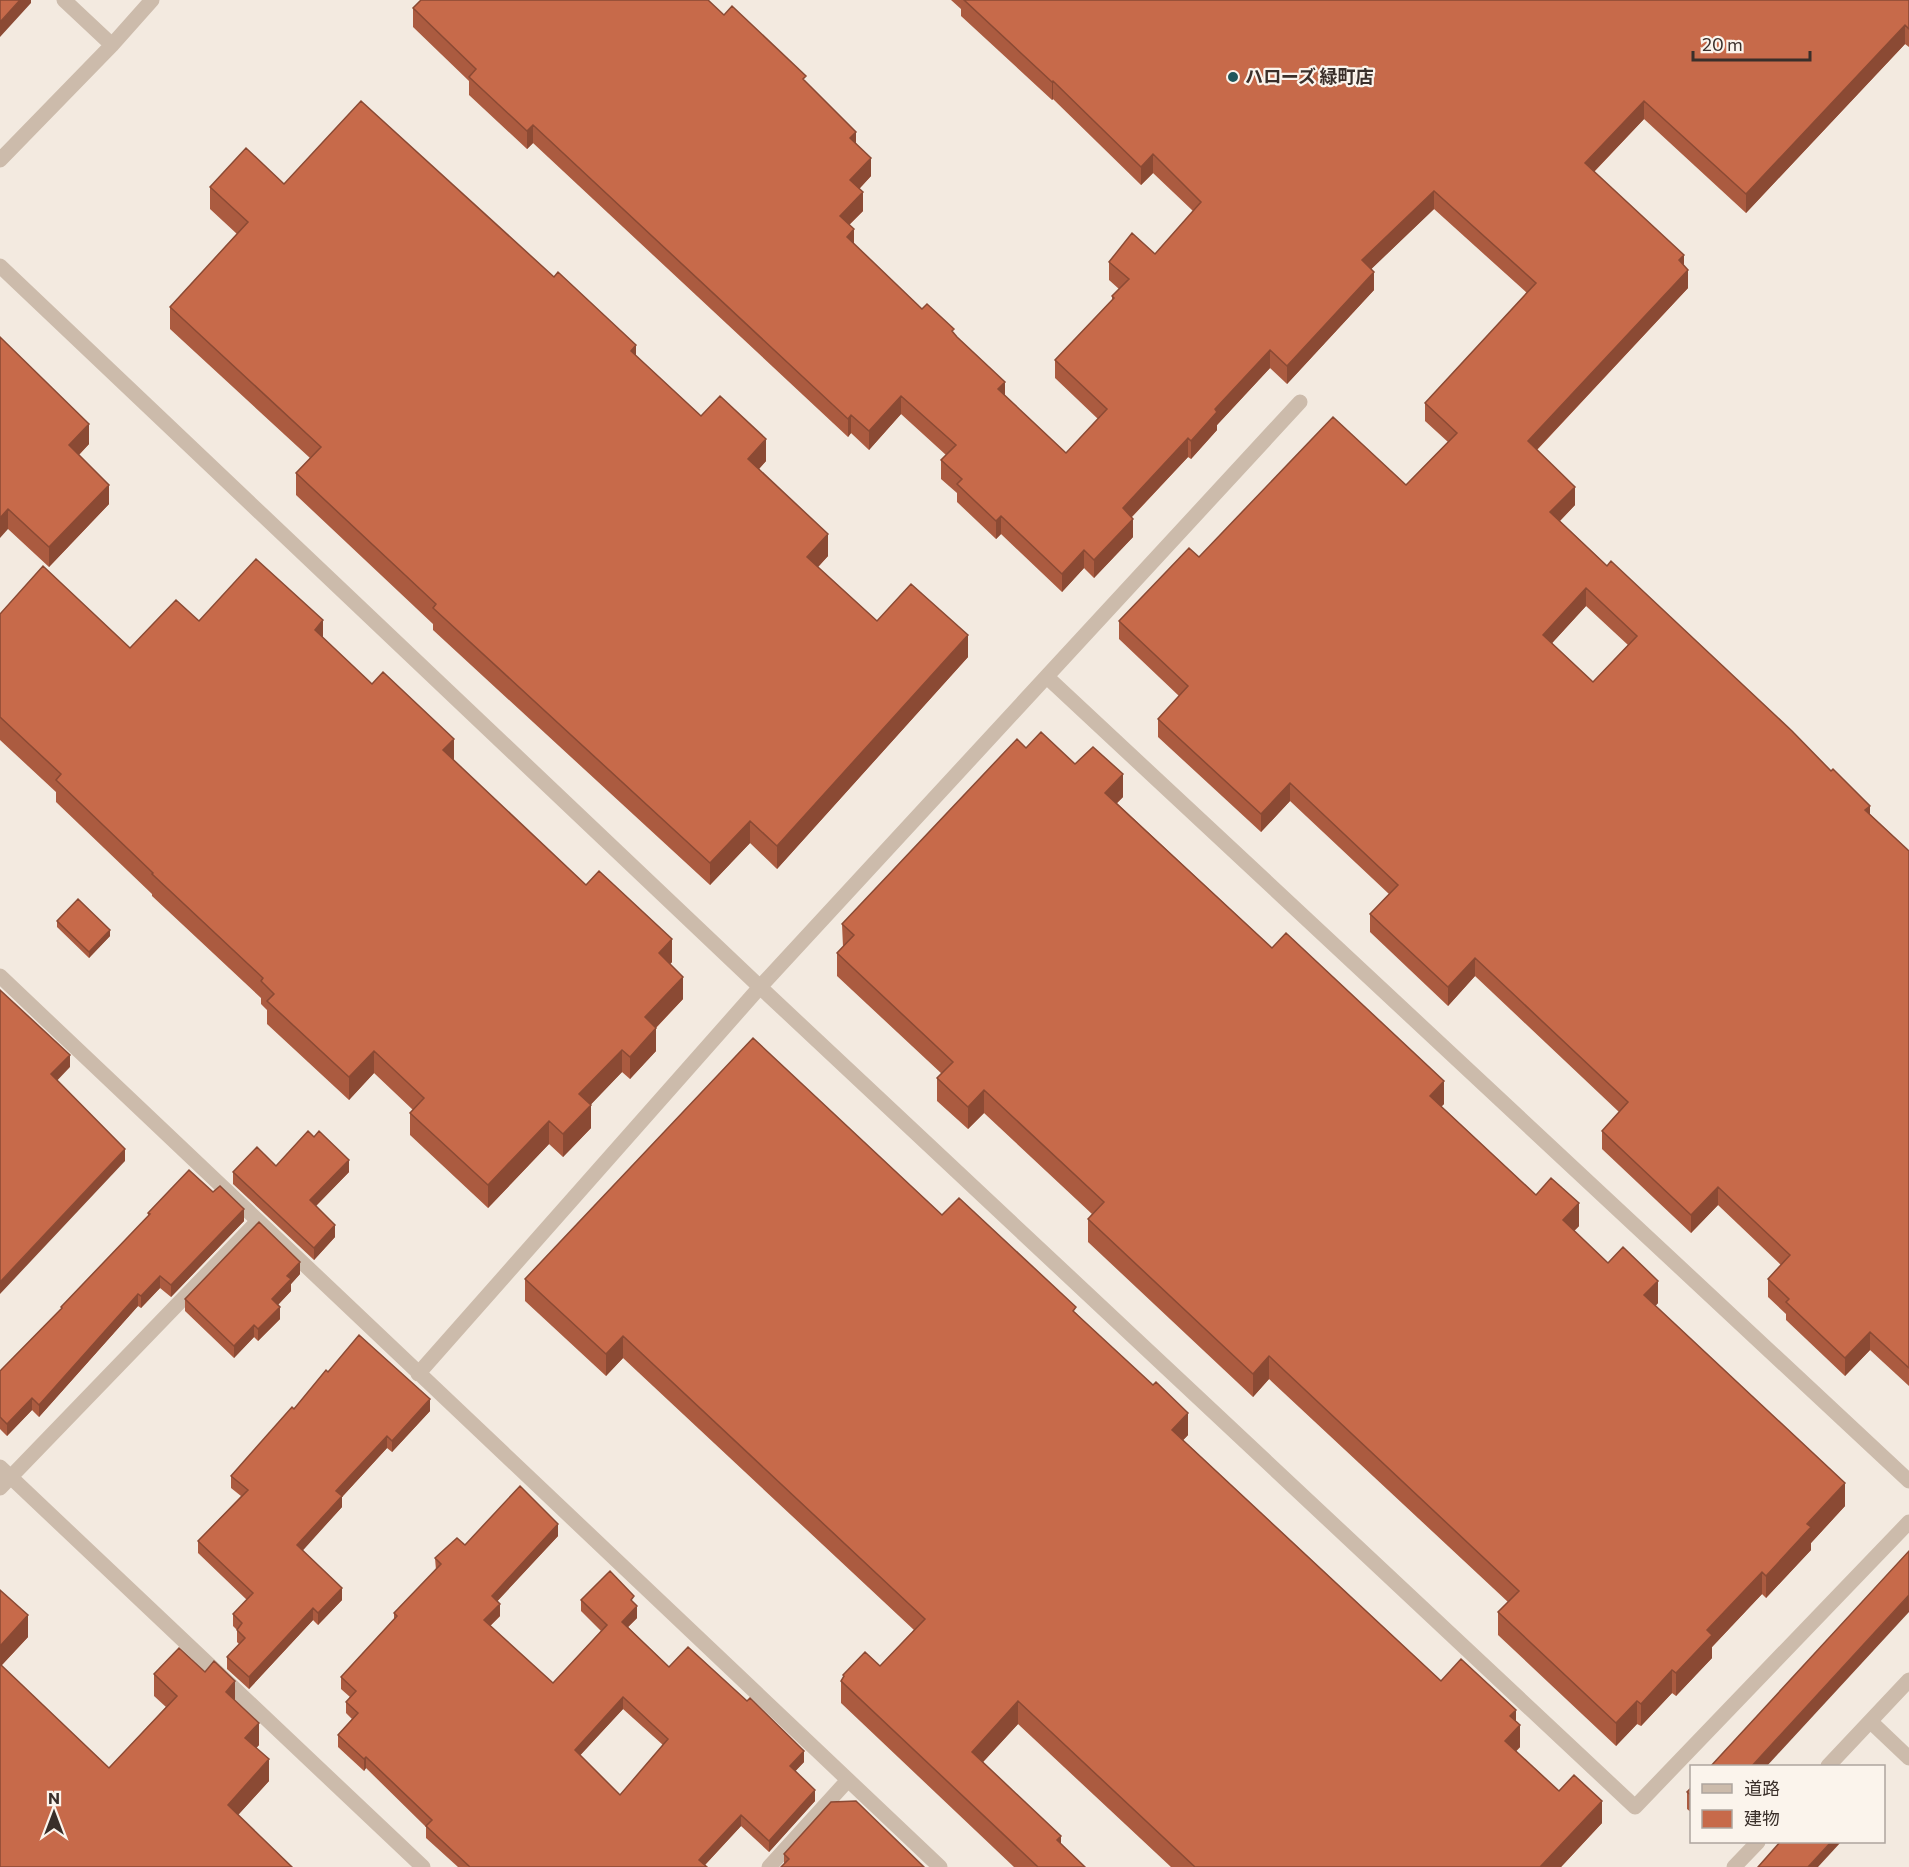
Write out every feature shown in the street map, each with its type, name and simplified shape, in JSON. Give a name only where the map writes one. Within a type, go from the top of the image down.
[{"type":"street","points":[[64,0],[112,45]]},
{"type":"street","points":[[0,160],[112,45],[152,0]]},
{"type":"street","points":[[0,266],[760,987],[1635,1808],[1909,1522]]},
{"type":"street","points":[[418,1374],[760,987],[1300,402]]},
{"type":"street","points":[[1047,677],[1909,1481]]},
{"type":"street","points":[[0,976],[940,1867]]},
{"type":"street","points":[[258,1221],[4,1477],[423,1867]]},
{"type":"street","points":[[1830,1765],[1909,1680]]},
{"type":"street","points":[[1871,1722],[1909,1758]]},
{"type":"street","points":[[769,1867],[848,1780]]},
{"type":"street","points":[[1734,1867],[1757,1843]]},
{"type":"building","points":[[0,0],[20,0],[0,22]]},
{"type":"building","points":[[421,0],[708,0],[724,15],[732,6],[806,76],[803,79],[856,132],[850,138],[871,158],[850,180],[863,192],[840,216],[854,229],[847,237],[922,309],[927,304],[954,329],[952,331],[957,337],[1005,382],[998,389],[1066,453],[1107,409],[1055,360],[1129,279],[1109,262],[1132,233],[1155,254],[1201,202],[1153,154],[1141,167],[1053,81],[964,0],[1909,0],[1909,29],[1905,25],[1746,194],[1644,101],[1585,163],[1684,255],[1679,260],[1688,270],[1528,441],[1575,487],[1550,512],[1607,566],[1611,561],[1792,731],[1831,771],[1833,769],[1870,806],[1865,810],[1909,851],[1909,1368],[1870,1332],[1845,1358],[1786,1302],[1789,1299],[1768,1279],[1790,1255],[1718,1187],[1691,1215],[1602,1131],[1628,1102],[1475,958],[1448,987],[1370,914],[1398,885],[1290,783],[1261,814],[1158,719],[1188,686],[1119,621],[1189,548],[1199,557],[1333,417],[1406,485],[1457,433],[1425,403],[1536,283],[1434,191],[1362,260],[1374,272],[1287,366],[1270,350],[1215,409],[1217,412],[1191,441],[1188,438],[1123,508],[1133,519],[1094,560],[1084,550],[1062,574],[1001,516],[996,521],[957,484],[962,479],[941,460],[956,445],[901,396],[869,431],[851,415],[848,419],[533,125],[527,131],[469,77],[476,69],[413,8]],"holes":[[[1586,588],[1637,636],[1593,682],[1543,635]]]},
{"type":"building","points":[[361,101],[554,277],[558,272],[636,345],[631,351],[701,416],[720,396],[766,439],[748,459],[828,534],[807,557],[877,621],[911,584],[968,635],[777,846],[750,821],[710,863],[433,608],[436,604],[296,473],[321,447],[170,307],[248,222],[210,187],[246,148],[284,184]]},
{"type":"building","points":[[0,337],[89,424],[69,445],[109,485],[49,547],[8,509],[0,518]]},
{"type":"building","points":[[256,559],[323,620],[315,630],[372,684],[383,672],[454,739],[443,750],[586,885],[599,871],[672,939],[659,953],[683,977],[645,1017],[656,1028],[630,1057],[622,1050],[579,1094],[591,1105],[563,1134],[549,1121],[488,1185],[410,1113],[424,1098],[374,1051],[349,1077],[267,1001],[274,994],[261,981],[263,978],[56,780],[61,774],[0,717],[0,614],[43,566],[130,648],[176,600],[199,621]]},
{"type":"building","points":[[1041,732],[1075,764],[1093,747],[1123,774],[1105,793],[1272,948],[1286,933],[1444,1081],[1430,1096],[1536,1195],[1551,1178],[1579,1203],[1563,1220],[1608,1263],[1623,1247],[1658,1281],[1644,1295],[1845,1483],[1807,1524],[1811,1527],[1766,1576],[1762,1572],[1707,1630],[1712,1635],[1676,1673],[1672,1670],[1641,1704],[1637,1701],[1616,1723],[1498,1612],[1519,1591],[1269,1356],[1253,1374],[1088,1219],[1104,1202],[984,1090],[968,1107],[937,1078],[953,1062],[837,953],[854,935],[842,924],[1017,739],[1026,748]]},
{"type":"building","points":[[78,899],[110,930],[89,952],[57,921]]},
{"type":"building","points":[[0,990],[70,1055],[51,1074],[125,1149],[0,1282]]},
{"type":"building","points":[[753,1038],[942,1215],[959,1198],[1076,1307],[1073,1311],[1153,1385],[1156,1382],[1188,1413],[1172,1430],[1441,1681],[1461,1659],[1516,1710],[1510,1716],[1520,1725],[1505,1741],[1559,1791],[1574,1775],[1602,1801],[1540,1867],[1195,1867],[1018,1701],[972,1752],[1061,1836],[1057,1840],[1085,1867],[1038,1867],[841,1681],[843,1675],[865,1652],[880,1666],[925,1619],[623,1336],[606,1354],[525,1279]]},
{"type":"building","points":[[308,1131],[314,1137],[319,1131],[349,1160],[310,1200],[335,1225],[314,1248],[233,1172],[257,1147],[276,1166]]},
{"type":"building","points":[[189,1170],[213,1192],[220,1186],[244,1209],[171,1285],[160,1276],[141,1296],[138,1294],[39,1405],[32,1398],[7,1424],[0,1417],[0,1371],[62,1308]]},
{"type":"building","points":[[259,1222],[300,1262],[287,1276],[291,1279],[272,1299],[280,1307],[258,1329],[254,1325],[234,1346],[185,1299]]},
{"type":"building","points":[[359,1335],[430,1399],[392,1441],[387,1436],[336,1491],[342,1496],[297,1545],[342,1588],[318,1613],[313,1608],[249,1677],[227,1657],[245,1638],[237,1630],[242,1623],[233,1614],[253,1593],[198,1541],[248,1490],[231,1476],[292,1407],[294,1409],[326,1370],[328,1372]]},
{"type":"building","points":[[520,1486],[558,1524],[492,1596],[500,1604],[484,1620],[553,1683],[607,1625],[581,1600],[610,1571],[634,1596],[631,1600],[637,1606],[622,1622],[669,1667],[688,1647],[747,1701],[750,1698],[804,1751],[790,1766],[815,1790],[769,1841],[741,1815],[699,1860],[707,1867],[470,1867],[426,1826],[432,1820],[366,1757],[364,1759],[338,1735],[358,1713],[346,1702],[356,1691],[341,1677],[397,1616],[394,1613],[441,1564],[435,1558],[457,1538],[465,1545]],"holes":[[[623,1697],[668,1739],[620,1795],[575,1750]]]},
{"type":"building","points":[[1909,1551],[1909,1595],[1753,1765],[1712,1765]]},
{"type":"building","points":[[0,1590],[28,1615],[0,1646]]},
{"type":"building","points":[[179,1648],[205,1672],[214,1661],[235,1681],[226,1692],[259,1723],[245,1738],[269,1759],[228,1805],[292,1867],[0,1867],[0,1664],[109,1768],[177,1696],[154,1674]]},
{"type":"building","points":[[856,1801],[924,1867],[781,1867],[789,1859],[784,1854],[831,1802]]},
{"type":"building","points":[[1779,1843],[1830,1843],[1808,1867],[1758,1867]]},
{"type":"place","name":"ハローズ 緑町店","points":[[1233,77]]}]
